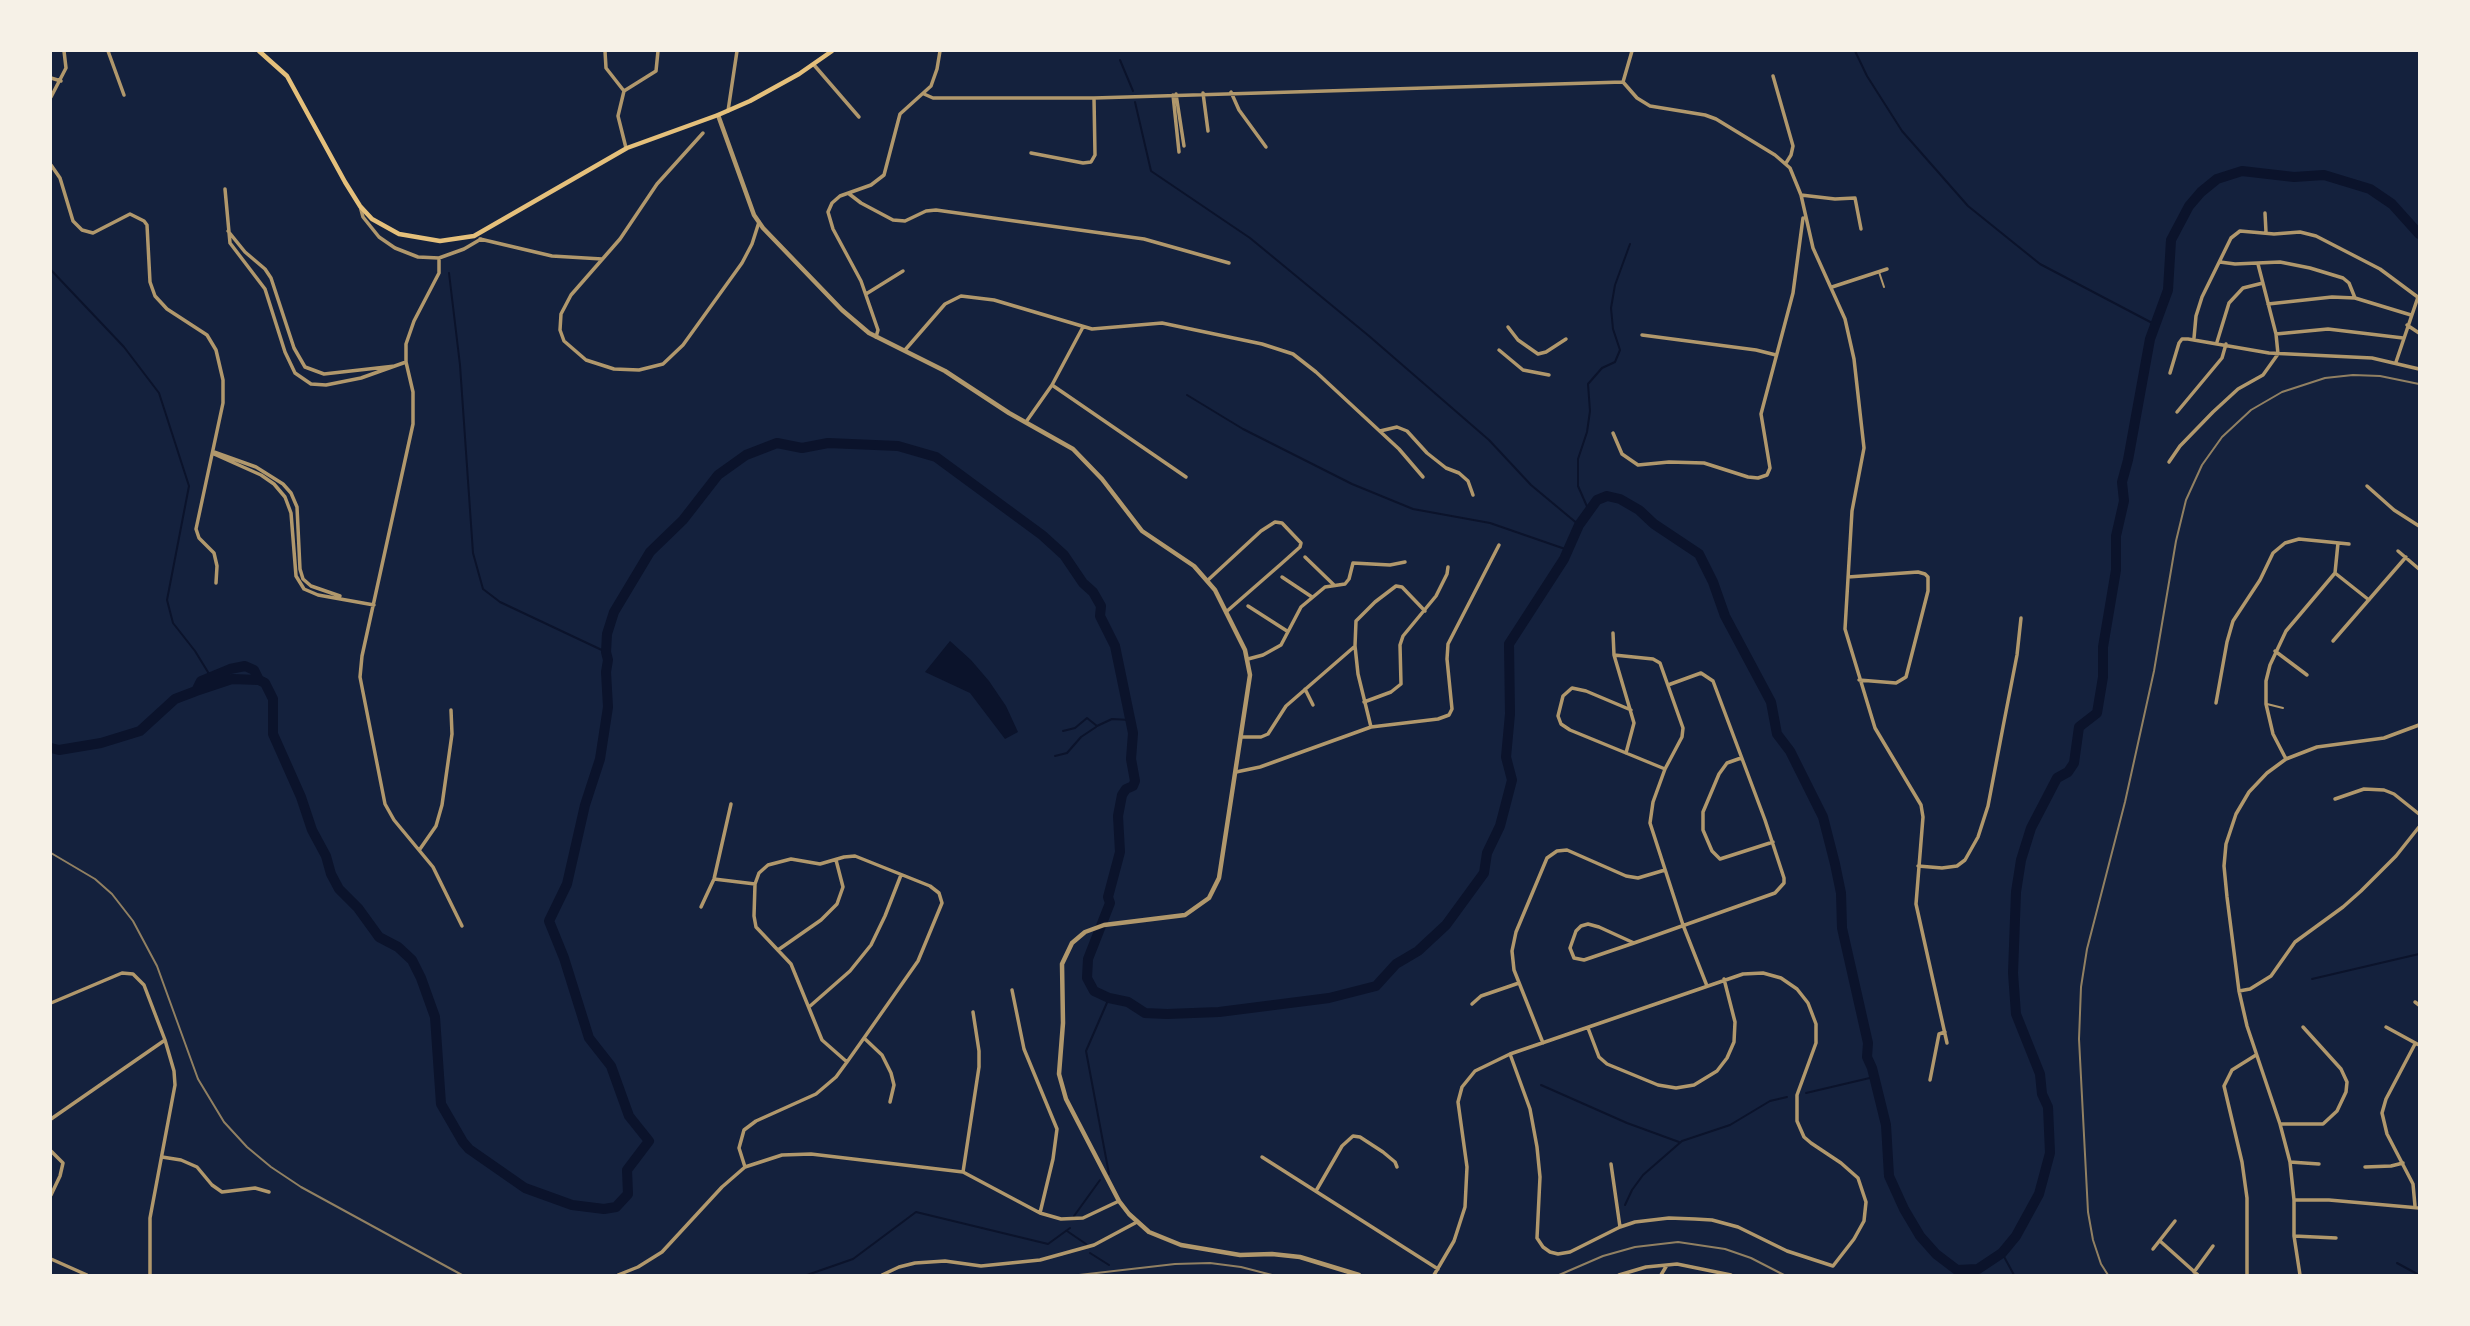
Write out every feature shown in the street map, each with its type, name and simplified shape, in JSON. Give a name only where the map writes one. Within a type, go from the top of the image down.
[{"type":"main road","points":[[259,51],[276,64],[299,94],[360,206],[372,219],[386,228],[412,238],[440,241],[474,236],[626,148],[728,111],[775,88],[832,51]]},
{"type":"street","points":[[51,97],[66,68],[64,51]]},
{"type":"street","points":[[108,51],[124,95]]},
{"type":"street","points":[[605,51],[606,68],[624,91]]},
{"type":"street","points":[[626,148],[618,116],[624,91],[656,71],[658,51]]},
{"type":"street","points":[[728,111],[737,51]]},
{"type":"street","points":[[876,337],[878,330],[866,294],[828,216],[832,203],[848,193],[871,185],[884,175],[900,114],[924,94],[934,78],[940,51]]},
{"type":"street","points":[[1632,51],[1623,82],[1627,89],[1646,104],[1710,117],[1786,163],[1794,173],[1801,195],[1813,248],[1842,311],[1850,338],[1864,448],[1852,511],[1845,629],[1875,728],[1921,805],[1923,817],[1916,904],[1947,1043]]},
{"type":"street","points":[[814,65],[859,117]]},
{"type":"street","points":[[1773,76],[1793,146],[1786,163]]},
{"type":"street","points":[[51,78],[61,81]]},
{"type":"street","points":[[924,94],[933,98],[1094,98],[1623,82]]},
{"type":"street","points":[[1231,92],[1239,110],[1266,147]]},
{"type":"street","points":[[1203,93],[1208,131]]},
{"type":"street","points":[[1175,95],[1184,146]]},
{"type":"street","points":[[1175,95],[1179,152]]},
{"type":"street","points":[[1031,153],[1083,163],[1091,162],[1095,155],[1094,98]]},
{"type":"street","points":[[718,115],[751,208],[759,222],[842,310],[861,328],[945,371],[1073,449],[1102,479],[1142,531],[1194,566],[1208,580],[1227,612],[1248,659],[1250,687],[1219,878],[1214,891],[1192,912],[1091,929],[1072,943],[1062,964],[1063,1023],[1059,1074],[1066,1099],[1119,1201],[1137,1222],[1157,1236],[1181,1245],[1240,1255],[1292,1255],[1359,1275]]},
{"type":"street","points":[[703,133],[657,184],[620,239],[565,305],[561,322],[564,341],[578,355],[601,366],[624,371],[652,368],[674,355],[745,258],[759,222]]},
{"type":"street","points":[[51,164],[60,178],[73,221],[82,230],[93,233],[130,214],[140,217],[147,225],[150,282],[155,296],[167,309],[207,335],[221,364],[224,392],[197,529],[199,538],[216,558],[216,583]]},
{"type":"street","points":[[225,189],[232,248],[265,289],[290,366],[301,378],[311,384],[326,385],[361,378],[406,362]]},
{"type":"street","points":[[848,193],[860,203],[893,220],[905,221],[930,211],[959,213],[1144,239],[1229,263]]},
{"type":"street","points":[[1801,195],[1854,198],[1861,229]]},
{"type":"street","points":[[360,206],[370,228],[395,248],[418,257],[439,258],[481,239]]},
{"type":"street","points":[[1613,433],[1622,454],[1638,465],[1704,463],[1748,477],[1767,475],[1770,468],[1761,414],[1793,293],[1803,212]]},
{"type":"street","points":[[2265,213],[2266,232]]},
{"type":"street","points":[[228,231],[271,278],[294,348],[305,367],[324,374],[397,366]]},
{"type":"street","points":[[2194,338],[2198,307],[2231,238],[2236,233],[2250,231],[2300,232],[2316,236],[2380,269],[2419,297],[2396,362]]},
{"type":"street","points":[[474,236],[552,256],[602,258]]},
{"type":"street","points":[[439,258],[439,273],[408,336],[406,362],[413,392],[414,416],[360,667],[362,696],[385,804],[394,820],[433,867],[462,926]]},
{"type":"street","points":[[2220,262],[2295,264],[2336,275],[2349,283],[2355,298]]},
{"type":"street","points":[[2169,461],[2180,446],[2238,389],[2267,371],[2278,354],[2276,334],[2258,264]]},
{"type":"street","points":[[1832,287],[1887,269]]},
{"type":"street","points":[[866,294],[903,271]]},
{"type":"street","points":[[2216,342],[2229,303],[2243,288],[2263,283]]},
{"type":"street","points":[[905,350],[945,304],[961,296],[994,300],[1083,327],[1101,330],[1153,324],[1178,325],[1284,350],[1316,372],[1380,431],[1423,477]]},
{"type":"street","points":[[2268,304],[2355,298],[2411,315]]},
{"type":"street","points":[[2407,325],[2419,333]]},
{"type":"street","points":[[1026,422],[1052,385],[1083,327]]},
{"type":"street","points":[[1508,327],[1524,346],[1538,354],[1566,339]]},
{"type":"street","points":[[2276,334],[2328,329],[2403,338]]},
{"type":"street","points":[[1642,335],[1776,355]]},
{"type":"street","points":[[2170,373],[2181,341],[2194,338],[2278,354],[2396,362],[2419,369]]},
{"type":"street","points":[[2177,412],[2222,358],[2226,344]]},
{"type":"street","points":[[1499,350],[1522,370],[1549,375]]},
{"type":"street","points":[[1052,385],[1186,477]]},
{"type":"street","points":[[1380,431],[1397,427],[1407,431],[1446,468],[1459,472],[1468,481],[1473,495]]},
{"type":"street","points":[[214,453],[266,472],[291,493],[297,507],[303,579],[307,584],[343,598],[374,605]]},
{"type":"street","points":[[2367,485],[2394,510],[2419,526]]},
{"type":"street","points":[[1208,580],[1261,531],[1275,522],[1282,523],[1301,543],[1300,547],[1227,612]]},
{"type":"street","points":[[2216,703],[2224,653],[2233,621],[2260,580],[2273,553],[2285,543],[2299,539],[2349,544]]},
{"type":"street","points":[[2286,759],[2273,734],[2266,704],[2266,681],[2275,651],[2292,623],[2335,573],[2338,543]]},
{"type":"street","points":[[1236,772],[1371,727],[1438,719],[1448,715],[1452,709],[1448,644],[1499,545]]},
{"type":"street","points":[[2398,551],[2419,569]]},
{"type":"street","points":[[1305,557],[1334,585]]},
{"type":"street","points":[[2333,641],[2406,557]]},
{"type":"street","points":[[1248,659],[1263,655],[1281,645],[1301,607],[1325,587],[1342,586],[1348,582],[1352,564],[1355,562],[1390,565],[1405,562]]},
{"type":"street","points":[[1364,702],[1391,692],[1401,684],[1401,640],[1425,611],[1443,583],[1447,567]]},
{"type":"street","points":[[1848,577],[1917,572],[1928,577],[1928,591],[1906,677],[1896,683],[1859,680]]},
{"type":"street","points":[[2335,573],[2369,600]]},
{"type":"street","points":[[1282,577],[1312,597]]},
{"type":"street","points":[[1371,727],[1355,646],[1355,626],[1359,617],[1392,588],[1398,586],[1425,611]]},
{"type":"street","points":[[1248,606],[1287,631]]},
{"type":"street","points":[[1918,866],[1957,866],[1965,859],[1978,836],[1987,806],[2010,692],[2021,618]]},
{"type":"street","points":[[1613,633],[1614,654],[1634,727],[1626,753]]},
{"type":"street","points":[[1241,737],[1261,737],[1268,734],[1281,712],[1355,646]]},
{"type":"street","points":[[2275,651],[2307,675]]},
{"type":"street","points":[[1614,654],[1657,661],[1662,666],[1683,731],[1653,802],[1650,823],[1683,925],[1707,986]]},
{"type":"street","points":[[1634,943],[1588,924],[1578,928],[1570,948],[1574,958],[1581,961],[1634,943],[1779,891],[1784,878],[1717,691],[1709,677],[1696,674],[1668,685]]},
{"type":"street","points":[[1631,710],[1572,688],[1563,696],[1558,716],[1561,724],[1570,730],[1665,769]]},
{"type":"street","points":[[1305,689],[1313,705]]},
{"type":"street","points":[[420,849],[439,818],[451,745],[451,710]]},
{"type":"street","points":[[2300,1275],[2294,1236],[2290,1162],[2239,991],[2224,866],[2226,844],[2235,814],[2249,792],[2267,773],[2286,759],[2317,747],[2384,738],[2419,724]]},
{"type":"street","points":[[1741,758],[1727,763],[1719,774],[1703,812],[1703,830],[1712,851],[1720,859],[1773,842]]},
{"type":"street","points":[[2335,799],[2364,789],[2384,790],[2394,794],[2419,814]]},
{"type":"street","points":[[701,907],[714,879],[731,804]]},
{"type":"street","points":[[2239,991],[2250,989],[2271,976],[2295,942],[2361,891],[2396,856],[2419,827]]},
{"type":"street","points":[[1543,1043],[1519,983],[1513,960],[1513,943],[1544,864],[1552,853],[1567,850],[1633,878],[1665,870]]},
{"type":"street","points":[[745,1167],[740,1156],[740,1142],[744,1130],[749,1125],[816,1094],[828,1085],[848,1062],[918,961],[940,909],[941,898],[935,889],[855,856],[820,864],[798,860],[779,862],[762,869],[755,884],[754,923],[762,936],[791,964],[822,1040],[848,1062]]},
{"type":"street","points":[[778,950],[821,920],[837,904],[843,887],[836,860]]},
{"type":"street","points":[[809,1007],[850,971],[871,945],[901,875]]},
{"type":"street","points":[[714,879],[755,884]]},
{"type":"street","points":[[1434,1275],[1458,1232],[1467,1189],[1467,1167],[1458,1111],[1459,1094],[1475,1072],[1483,1065],[1510,1055],[1543,1043],[1724,979],[1753,972],[1781,978],[1803,995],[1813,1015],[1816,1043],[1797,1095],[1797,1121],[1804,1137],[1853,1172],[1866,1202],[1860,1230],[1833,1266],[1797,1255],[1738,1227],[1712,1220],[1649,1220],[1620,1227],[1562,1254],[1550,1252],[1539,1243],[1536,1232],[1540,1177],[1538,1147],[1530,1109],[1510,1055]]},
{"type":"street","points":[[51,1003],[122,973],[133,974],[144,985],[174,1071],[175,1085],[150,1218],[150,1275]]},
{"type":"street","points":[[1588,1028],[1599,1057],[1607,1065],[1658,1086],[1694,1086],[1717,1071],[1734,1042],[1734,1014],[1724,979]]},
{"type":"street","points":[[1472,1004],[1487,993],[1519,983]]},
{"type":"street","points":[[1012,990],[1024,1049],[1057,1129],[1040,1213]]},
{"type":"street","points":[[963,1172],[979,1067],[973,1012]]},
{"type":"street","points":[[2280,1124],[2323,1124],[2333,1116],[2346,1092],[2347,1082],[2341,1069],[2302,1027]]},
{"type":"street","points":[[2294,1200],[2417,1207],[2413,1184],[2387,1134],[2382,1113],[2386,1099],[2417,1044],[2386,1027]]},
{"type":"street","points":[[1930,1080],[1939,1034],[1945,1032]]},
{"type":"street","points":[[864,1038],[882,1055],[891,1073],[894,1085],[890,1102]]},
{"type":"street","points":[[51,1119],[164,1040]]},
{"type":"street","points":[[2247,1275],[2246,1198],[2242,1163],[2224,1086],[2232,1070],[2256,1055]]},
{"type":"street","points":[[1316,1191],[1342,1146],[1353,1136],[1360,1137],[1384,1152],[1395,1161],[1397,1167]]},
{"type":"street","points":[[51,1151],[63,1163],[51,1195]]},
{"type":"street","points":[[618,1275],[638,1267],[662,1252],[722,1187],[745,1167],[768,1158],[796,1153],[963,1172],[1040,1213],[1061,1219],[1073,1220],[1119,1201]]},
{"type":"street","points":[[162,1157],[181,1160],[197,1167],[212,1185],[222,1192],[255,1188],[269,1192]]},
{"type":"street","points":[[1262,1157],[1438,1269]]},
{"type":"street","points":[[2290,1162],[2319,1164]]},
{"type":"street","points":[[2365,1167],[2403,1163]]},
{"type":"street","points":[[1611,1164],[1620,1227]]},
{"type":"street","points":[[2153,1249],[2175,1221]]},
{"type":"street","points":[[883,1275],[915,1263],[945,1261],[981,1266],[1040,1260],[1094,1245],[1137,1222]]},
{"type":"street","points":[[2294,1236],[2336,1238]]},
{"type":"street","points":[[2160,1241],[2196,1273],[2213,1246]]},
{"type":"street","points":[[51,1259],[87,1275]]},
{"type":"street","points":[[1619,1275],[1646,1267],[1667,1265],[1689,1265],[1731,1275]]},
{"type":"street","points":[[1661,1275],[1667,1265]]},
{"type":"lane","points":[[1879,271],[1884,287]]},
{"type":"lane","points":[[2266,704],[2283,708]]},
{"type":"water","points":[[950,641],[989,681],[1006,706],[1018,732],[1005,739],[970,693],[925,672]]},
{"type":"waterway","points":[[1855,51],[1867,76],[1902,131],[1968,206],[2040,264],[2156,325]]},
{"type":"waterway","points":[[1120,60],[1133,91]]},
{"type":"waterway","points":[[1135,102],[1151,171],[1250,238],[1369,336],[1489,440],[1531,485],[1579,525]]},
{"type":"waterway","points":[[51,748],[59,750],[101,743],[140,731],[175,699],[196,691],[201,681],[230,669],[245,666],[254,670],[273,699],[273,734],[339,889],[358,908],[379,937],[398,947],[412,960],[421,978],[435,1017],[441,1104],[463,1142],[525,1188],[572,1205],[604,1209],[616,1207],[628,1194],[627,1170],[649,1141],[629,1116],[611,1066],[589,1038],[564,958],[549,921],[567,884],[585,805],[600,759],[608,707],[607,634],[614,612],[650,552],[683,520],[718,475],[746,455],[777,443],[802,448],[828,443],[898,446],[936,457],[1042,535],[1064,555],[1083,583],[1093,592],[1101,606],[1100,616],[1115,646],[1133,733],[1131,759],[1135,781],[1122,795],[1118,816],[1120,852],[1108,897],[1110,903],[1088,959],[1087,978],[1094,991],[1128,1002],[1145,1013],[1219,1012],[1329,998],[1376,986],[1396,964],[1418,951],[1446,925],[1484,873],[1487,853],[1500,826],[1512,780],[1506,757],[1510,714],[1509,644],[1564,559],[1579,525],[1597,500],[1607,496],[1620,499],[1699,554],[1725,616],[1771,702],[1777,734],[1790,751],[1823,817],[1835,864],[1841,893],[1842,928],[1868,1043],[1867,1057],[1886,1125],[1889,1176],[1920,1236],[1936,1254],[1957,1270],[1978,1269],[2002,1253],[2016,1236],[2039,1194],[2050,1153],[2048,1107],[2042,1094],[2040,1074],[2016,1014],[2013,973],[2016,892],[2021,860],[2031,828],[2057,778],[2068,772],[2074,763],[2079,727],[2097,713],[2103,677],[2103,647],[2116,570],[2116,536],[2124,501],[2122,482],[2150,339],[2168,290],[2171,240],[2189,206],[2201,192],[2217,179],[2242,171],[2294,177],[2324,175],[2370,189],[2392,204],[2419,234]]},
{"type":"waterway","points":[[1589,511],[1578,486],[1578,459],[1587,432],[1590,411],[1588,384],[1602,368],[1615,362],[1620,350],[1613,329],[1611,308],[1615,285],[1630,244]]},
{"type":"waterway","points":[[51,270],[124,347],[159,393],[189,486],[167,600],[173,623],[211,677]]},
{"type":"waterway","points":[[449,273],[460,365],[473,553],[483,589],[500,602],[606,652]]},
{"type":"waterway","points":[[1187,395],[1243,429],[1352,484],[1413,509],[1490,523],[1568,550]]},
{"type":"waterway","points":[[196,691],[232,679],[259,680]]},
{"type":"waterway","points":[[1063,731],[1075,728],[1087,718],[1097,726],[1112,719],[1130,720]]},
{"type":"waterway","points":[[1055,756],[1067,753],[1081,737],[1096,727]]},
{"type":"waterway","points":[[2312,979],[2419,954]]},
{"type":"waterway","points":[[1109,998],[1086,1051],[1109,1174]]},
{"type":"waterway","points":[[1806,1093],[1874,1077]]},
{"type":"waterway","points":[[1541,1085],[1627,1123],[1679,1142]]},
{"type":"waterway","points":[[1625,1205],[1643,1175],[1682,1141],[1730,1125],[1770,1101],[1787,1097]]},
{"type":"waterway","points":[[1074,1216],[1100,1180]]},
{"type":"waterway","points":[[807,1275],[853,1259],[916,1212],[1048,1244],[1070,1228]]},
{"type":"waterway","points":[[1067,1231],[1086,1244]]},
{"type":"waterway","points":[[1090,1253],[1109,1265]]},
{"type":"waterway","points":[[2002,1253],[2014,1275]]},
{"type":"waterway","points":[[2397,1263],[2419,1275]]},
{"type":"railway","points":[[2108,1275],[2101,1264],[2093,1240],[2088,1212],[2079,1039],[2081,987],[2087,949],[2125,802],[2154,671],[2176,541],[2186,500],[2202,465],[2222,437],[2251,410],[2282,392],[2325,378],[2353,375],[2380,376],[2419,384]]},
{"type":"railway","points":[[51,853],[95,879],[112,894],[133,921],[157,966],[198,1079],[224,1122],[247,1147],[301,1187],[462,1275]]},
{"type":"railway","points":[[1559,1275],[1603,1256],[1635,1247],[1678,1242],[1725,1249],[1751,1258],[1784,1275]]},
{"type":"railway","points":[[1079,1275],[1175,1264],[1210,1263],[1272,1275]]}]
